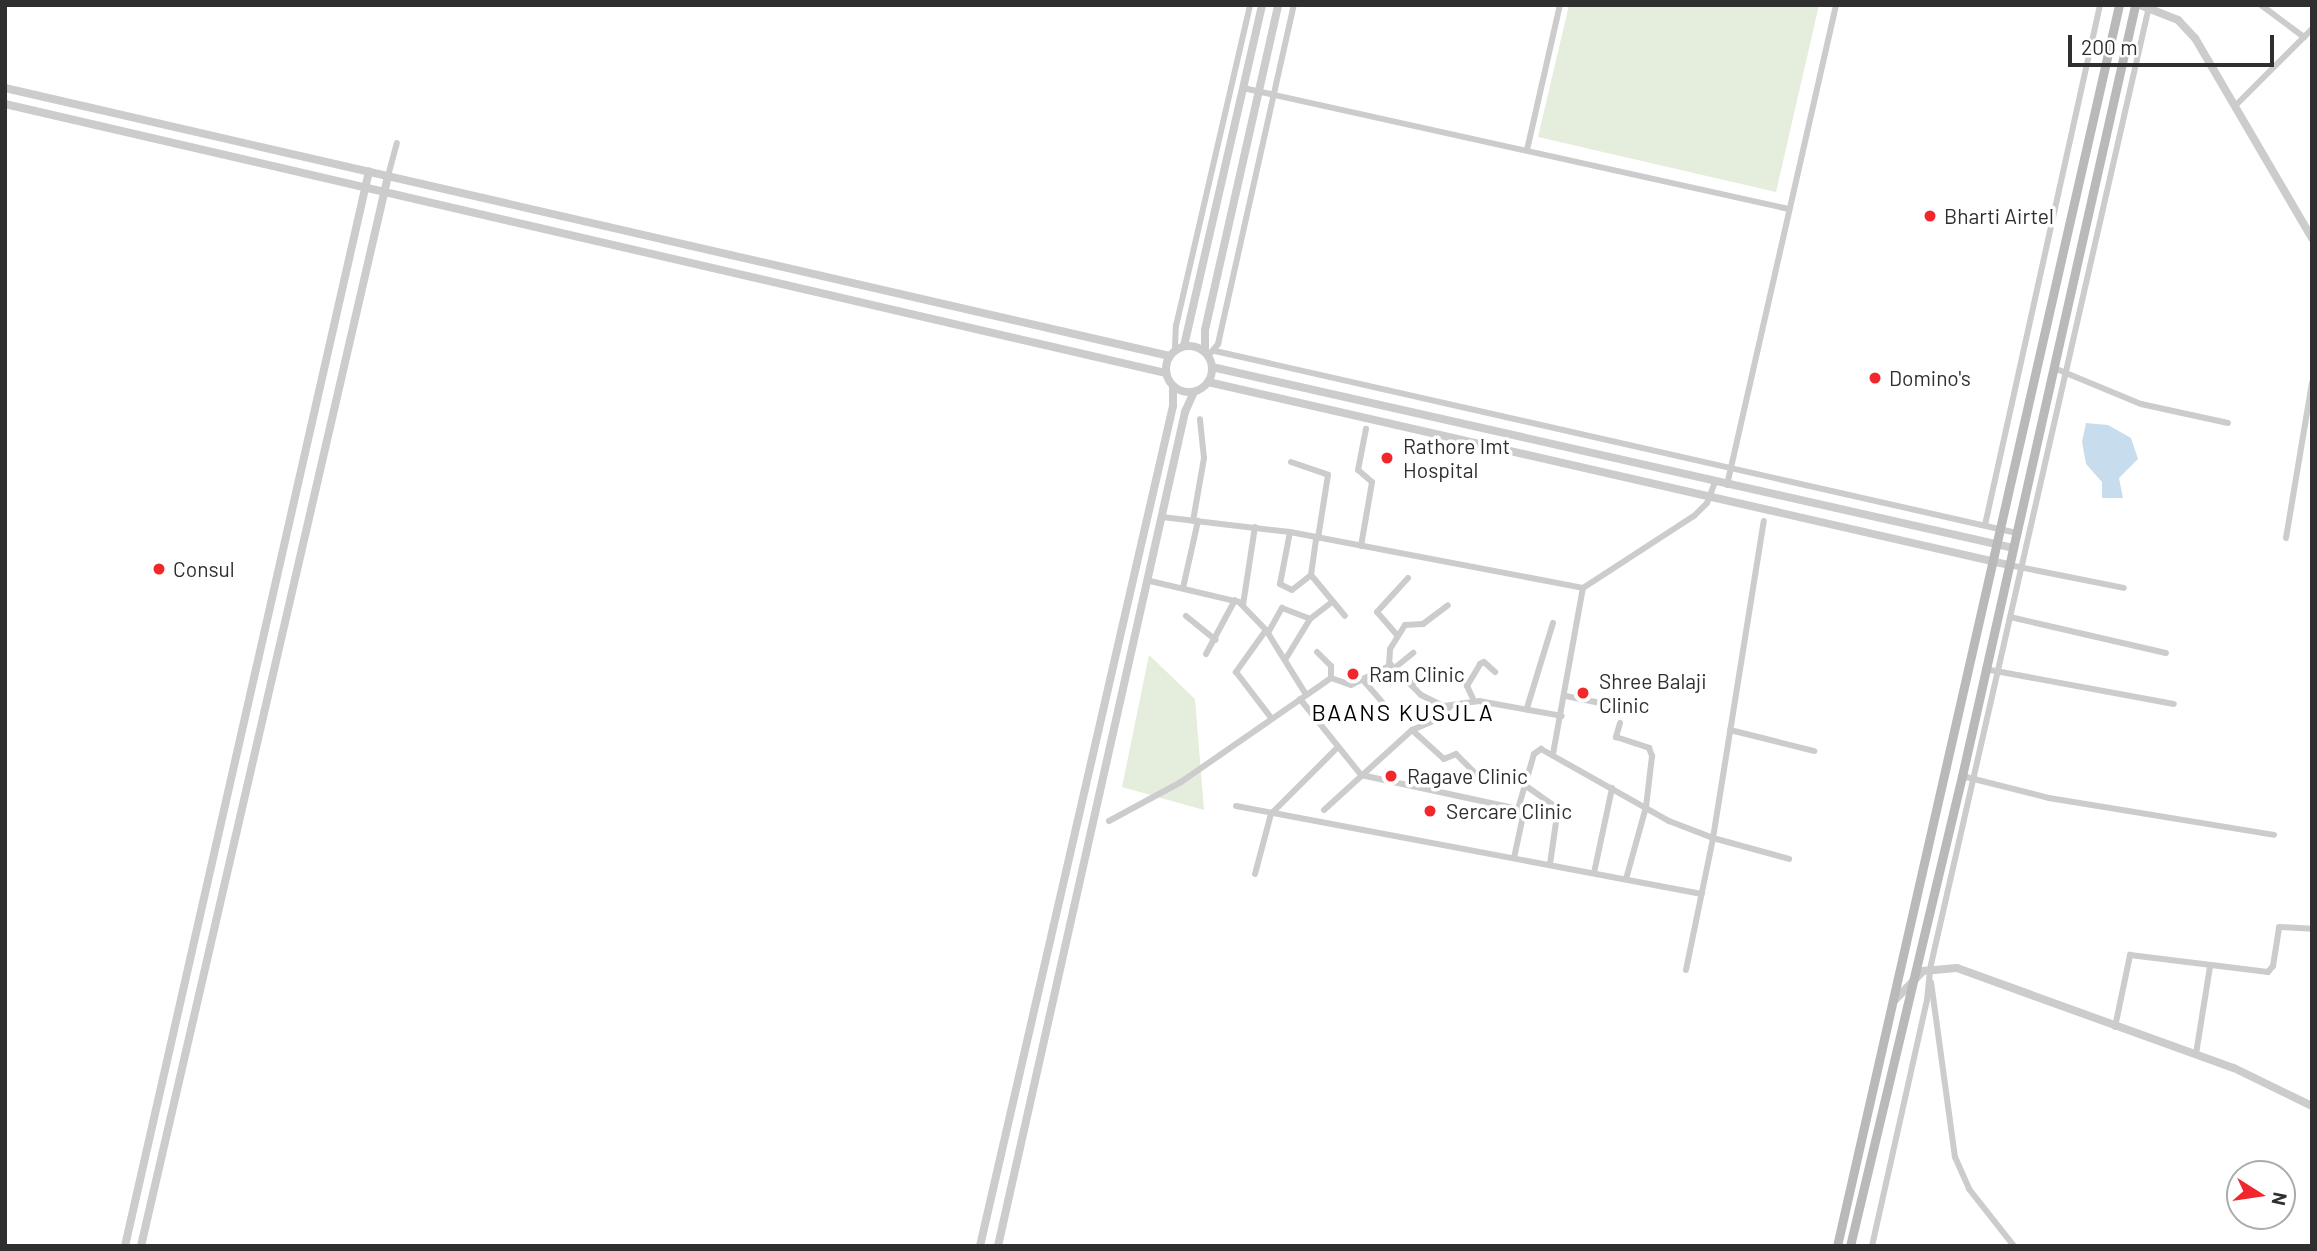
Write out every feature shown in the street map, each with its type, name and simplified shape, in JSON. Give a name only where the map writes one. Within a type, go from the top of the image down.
[{"type":"main road","points":[[1837,1246],[2119,5]]},
{"type":"main road","points":[[1850,1246],[1898,1032],[1962,776],[2054,368],[2143,6]]},
{"type":"main road","points":[[1886,1030],[1898,1032]]},
{"type":"street","points":[[980,1246],[1124,618],[1173,386],[1166,373],[1250,5]]},
{"type":"street","points":[[1185,346],[1262,5]]},
{"type":"street","points":[[998,1246],[1150,581],[1162,517],[1194,392],[1208,382],[1212,367],[1205,330],[1278,5]]},
{"type":"street","points":[[1209,352],[1294,5]]},
{"type":"street","points":[[1527,150],[1560,5]]},
{"type":"street","points":[[1727,485],[1836,5]]},
{"type":"street","points":[[1985,525],[2100,5]]},
{"type":"street","points":[[2261,5],[2304,37]]},
{"type":"street","points":[[1872,1246],[1927,1000],[1930,969],[2067,373],[2143,6],[2188,28],[2312,238]]},
{"type":"street","points":[[2235,106],[2312,29]]},
{"type":"street","points":[[5,88],[1172,353],[1185,346],[2017,533]]},
{"type":"street","points":[[1243,88],[1789,209]]},
{"type":"street","points":[[5,104],[383,194],[1166,373]]},
{"type":"street","points":[[141,1246],[354,306],[397,143]]},
{"type":"street","points":[[125,1246],[369,171]]},
{"type":"street","points":[[339,302],[354,306]]},
{"type":"street","points":[[1212,367],[2013,548]]},
{"type":"street","points":[[2054,368],[2141,404],[2228,422]]},
{"type":"street","points":[[1208,382],[1994,562],[2124,589]]},
{"type":"street","points":[[2286,538],[2312,382]]},
{"type":"street","points":[[1173,386],[1194,392]]},
{"type":"street","points":[[1182,588],[1196,521],[1204,458],[1199,419]]},
{"type":"street","points":[[1361,546],[1372,482],[1358,470],[1366,429]]},
{"type":"street","points":[[1290,532],[1280,584],[1296,590],[1311,575],[1328,475],[1291,462]]},
{"type":"street","points":[[1162,517],[1290,532],[1583,588],[1694,516],[1710,495],[1715,482]]},
{"type":"street","points":[[1686,970],[1713,838],[1764,522]]},
{"type":"street","points":[[1243,605],[1255,527]]},
{"type":"street","points":[[1311,575],[1345,615]]},
{"type":"street","points":[[1397,635],[1377,612],[1408,578]]},
{"type":"street","points":[[1150,581],[1235,600],[1243,605],[1267,632],[1285,660],[1302,696],[1337,748],[1361,775],[1519,808]]},
{"type":"street","points":[[1553,754],[1566,696],[1583,588]]},
{"type":"street","points":[[1206,654],[1216,640],[1235,600]]},
{"type":"street","points":[[1285,660],[1310,619],[1332,602]]},
{"type":"street","points":[[1388,665],[1397,635],[1406,624],[1423,624],[1448,605]]},
{"type":"street","points":[[1272,719],[1236,672],[1282,608],[1310,619]]},
{"type":"street","points":[[1186,616],[1216,640]]},
{"type":"street","points":[[2010,617],[2165,653]]},
{"type":"street","points":[[1124,618],[1140,622]]},
{"type":"street","points":[[1527,708],[1553,623]]},
{"type":"street","points":[[1317,652],[1331,666],[1331,678]]},
{"type":"street","points":[[1397,666],[1413,653]]},
{"type":"street","points":[[1474,701],[1467,686],[1475,670],[1484,662],[1495,672]]},
{"type":"street","points":[[1331,678],[1350,685],[1388,665],[1397,666],[1421,695],[1450,707]]},
{"type":"street","points":[[1412,684],[1431,667]]},
{"type":"street","points":[[1985,669],[2174,704]]},
{"type":"street","points":[[1109,821],[1181,782],[1331,678]]},
{"type":"street","points":[[1363,680],[1381,702]]},
{"type":"street","points":[[1566,696],[1620,706]]},
{"type":"street","points":[[1324,810],[1412,730],[1440,718],[1450,707],[1474,701],[1562,716]]},
{"type":"street","points":[[1620,723],[1616,737],[1649,748],[1652,756],[1646,807],[1626,879]]},
{"type":"street","points":[[1412,730],[1444,759],[1457,754],[1476,774]]},
{"type":"street","points":[[1730,730],[1814,751]]},
{"type":"street","points":[[1255,874],[1271,814],[1337,748]]},
{"type":"street","points":[[1514,858],[1523,816],[1519,808],[1536,751],[1553,754],[1646,807],[1713,838],[1789,859]]},
{"type":"street","points":[[1962,776],[2116,810],[2274,835]]},
{"type":"street","points":[[1526,786],[1558,808],[1550,864]]},
{"type":"street","points":[[1594,873],[1612,788]]},
{"type":"street","points":[[1236,806],[1702,894]]},
{"type":"street","points":[[2115,1027],[2130,955],[2210,968],[2269,972],[2279,927],[2312,929]]},
{"type":"street","points":[[1891,1003],[1930,969],[1949,967],[1970,972],[2115,1027],[2196,1054],[2312,1106]]},
{"type":"street","points":[[2196,1054],[2210,968]]},
{"type":"street","points":[[1930,969],[1955,1157],[1969,1189],[2014,1246]]},
{"type":"green space","points":[[1569,5],[1819,5],[1776,192],[1538,137]]},
{"type":"green space","points":[[1149,655],[1195,699],[1204,810],[1122,787]]},
{"type":"water","points":[[2086,423],[2108,425],[2131,438],[2138,459],[2119,478],[2123,498],[2102,498],[2102,482],[2086,464],[2082,442]]},
{"type":"place","name":"Bharti Airtel","points":[[1930,216]]},
{"type":"place","name":"Domino's","points":[[1875,378]]},
{"type":"place","name":"Rathore Imt Hospital","points":[[1387,458]]},
{"type":"place","name":"Consul","points":[[159,569]]},
{"type":"place","name":"Ram Clinic","points":[[1353,674]]},
{"type":"place","name":"Shree Balaji Clinic","points":[[1583,693]]},
{"type":"place","name":"Ragave Clinic","points":[[1391,776]]},
{"type":"place","name":"Sercare Clinic","points":[[1430,811]]},
{"type":"district","name":"BAANS KUSJLA","points":[[1403,712]]}]
